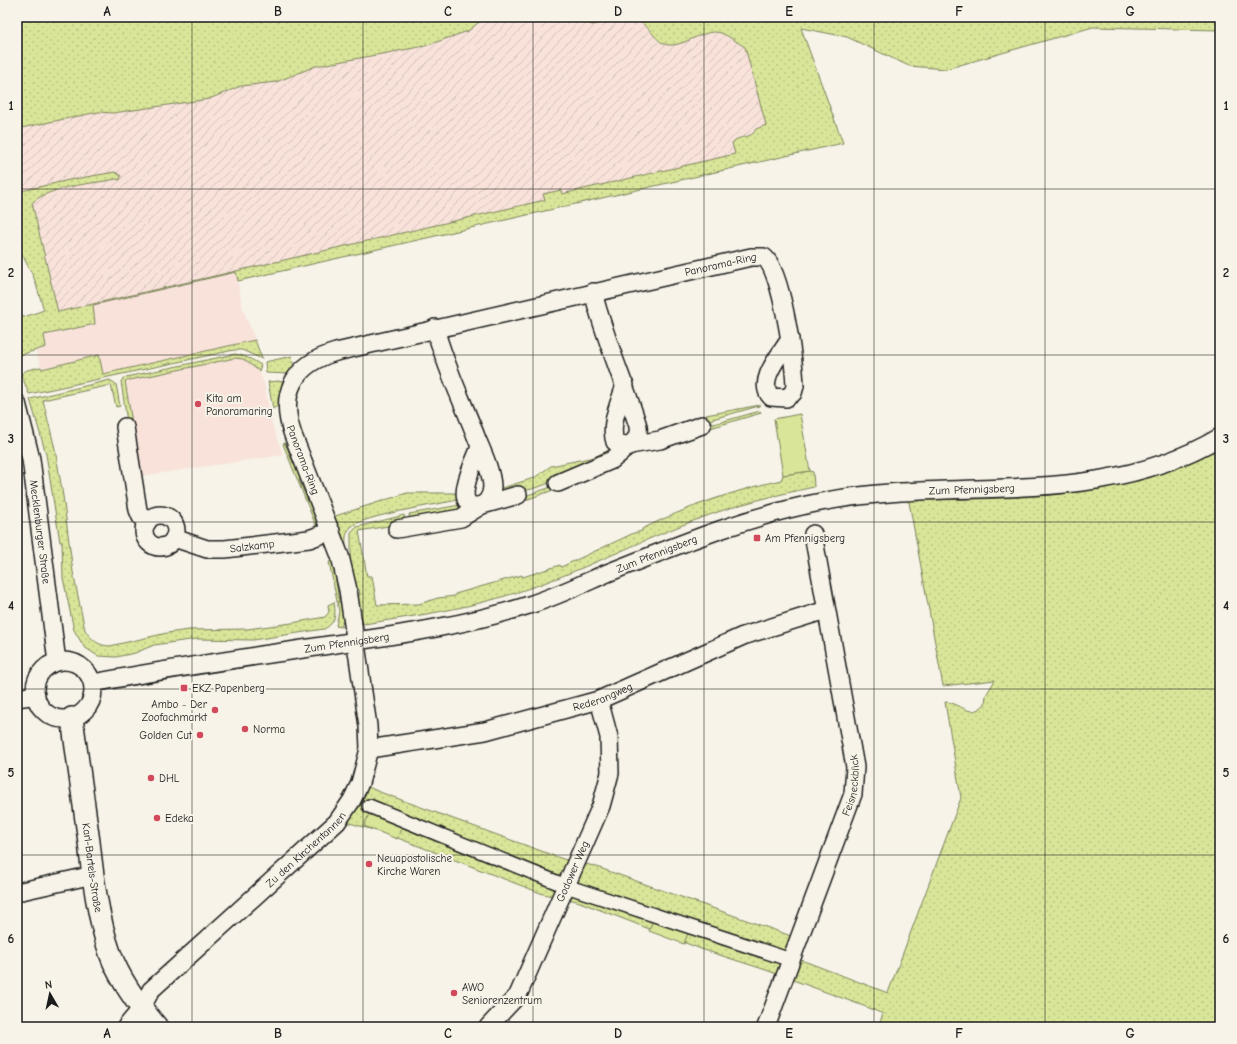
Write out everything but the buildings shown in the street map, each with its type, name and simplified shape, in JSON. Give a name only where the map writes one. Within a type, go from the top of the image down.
[{"type":"street","name":"Panorama-Ring","points":[[355,642],[343,568],[331,531],[289,424],[286,403],[293,382],[299,372],[309,363],[321,356],[435,328],[751,257],[764,258],[771,265],[790,339],[795,386],[793,392],[786,398],[767,402],[766,384],[768,375],[790,339]]},
{"type":"street","points":[[558,483],[612,460],[636,440],[639,433],[625,385],[593,292]]},
{"type":"street","points":[[397,529],[461,518],[489,499],[492,487],[480,447],[440,346],[435,328]]},
{"type":"street","points":[[625,385],[613,425],[612,434],[615,442],[621,446],[660,440],[702,425]]},
{"type":"street","name":"Mecklenburger Straße","points":[[17,403],[31,459],[57,662]]},
{"type":"street","points":[[126,427],[138,510],[141,517],[147,523]]},
{"type":"street","name":"Zum Pfennigsberg","points":[[93,683],[444,627],[530,605],[636,562],[773,512],[850,497],[911,492],[1020,489],[1072,485],[1109,479],[1143,470],[1178,458],[1220,437]]},
{"type":"street","points":[[480,447],[465,487],[465,494],[469,504],[482,505],[518,495]]},
{"type":"street","points":[[158,515],[168,517],[176,529],[174,538],[171,542],[162,547],[152,545],[144,532],[147,523],[158,515]]},
{"type":"street","name":"Salzkamp","points":[[174,538],[207,549],[225,549],[309,539],[331,531]]},
{"type":"street","name":"Feisneckblick","points":[[766,1027],[853,794],[855,767],[812,534]]},
{"type":"street","name":"Rederangweg","points":[[369,749],[485,731],[599,700],[743,636],[826,610]]},
{"type":"street","name":"Zu den Kirchentannen","points":[[126,1027],[141,1009],[150,990],[338,822],[352,800],[360,782],[369,749],[368,726],[355,642]]},
{"type":"street","points":[[57,662],[73,662],[82,667],[93,683],[93,698],[85,711],[72,718],[62,719],[49,714],[39,704],[36,695],[36,684],[40,674],[47,667],[57,662]]},
{"type":"street","points":[[17,698],[36,695]]},
{"type":"street","name":"Godower Weg","points":[[488,1027],[518,995],[601,806],[610,773],[609,737],[599,700]]},
{"type":"street","name":"Karl-Bartels-Straße","points":[[72,718],[93,875],[103,927],[111,954],[124,982],[141,1009],[157,1027]]},
{"type":"street","points":[[369,806],[566,886],[791,960]]},
{"type":"street","points":[[17,892],[93,875]]},
{"type":"shaded area","points":[[490,17],[522,17],[526,19],[543,17],[555,21],[566,19],[586,21],[592,25],[625,19],[635,20],[647,25],[659,42],[670,46],[707,34],[720,33],[745,47],[766,125],[756,129],[754,134],[751,136],[742,136],[732,143],[735,154],[238,281],[236,272],[93,305],[95,324],[58,312],[35,212],[32,203],[21,191],[17,176],[17,131],[21,128],[98,112],[113,113],[209,99],[241,86],[276,82],[316,66],[425,46],[468,31],[483,19]]},
{"type":"shaded area","points":[[236,272],[242,306],[255,340],[102,374],[98,355],[42,369],[35,350],[45,347],[43,335],[92,305]]},
{"type":"shaded area","name":"Kita am Panoramaring","points":[[235,358],[243,359],[259,371],[264,383],[272,424],[283,455],[141,476],[125,381]]},
{"type":"green space","points":[[17,17],[490,17],[483,19],[468,31],[425,46],[316,66],[276,82],[241,86],[209,99],[113,113],[98,112],[21,128],[17,131]]},
{"type":"green space","points":[[543,17],[1220,17],[1220,30],[1093,27],[946,69],[909,66],[847,37],[801,28],[843,143],[238,281],[236,272],[93,305],[95,324],[44,335],[46,347],[17,356],[17,316],[24,317],[44,310],[34,278],[17,244],[17,192],[69,180],[115,172],[121,176],[120,180],[116,179],[60,189],[40,197],[32,203],[58,312],[545,200],[543,194],[561,190],[562,194],[735,154],[732,143],[735,140],[752,135],[756,129],[766,125],[745,47],[724,34],[715,32],[709,33],[671,45],[661,42],[645,25],[634,20],[618,20],[592,25],[579,20],[554,21]]},
{"type":"green space","points":[[255,340],[262,359],[242,350],[234,350],[29,394],[21,374],[27,370],[41,367],[42,369],[99,355],[103,374]]},
{"type":"green space","points":[[235,354],[261,365],[259,371],[243,359],[235,358],[125,381],[141,476],[127,422],[121,381],[126,377]]},
{"type":"green space","points":[[292,356],[294,370],[290,374],[266,373],[265,362]]},
{"type":"green space","points":[[110,380],[116,384],[120,406],[116,407],[111,385],[43,400],[55,449],[73,572],[85,630],[90,636],[102,645],[110,646],[167,633],[189,630],[247,629],[292,623],[325,617],[329,612],[328,605],[334,602],[334,618],[328,627],[324,629],[253,640],[197,639],[154,645],[135,653],[116,657],[98,656],[84,647],[74,630],[63,578],[62,542],[60,542],[46,454],[30,399]]},
{"type":"green space","points":[[279,381],[285,383],[280,404],[273,409],[268,382]]},
{"type":"green space","points":[[760,405],[709,420],[706,415]]},
{"type":"green space","points":[[760,411],[761,413],[707,429],[710,425]]},
{"type":"green space","points":[[800,414],[810,471],[783,475],[774,419]]},
{"type":"green space","points":[[285,443],[294,465],[299,468],[302,474],[299,480],[308,501],[314,504],[318,520],[316,526],[283,444]]},
{"type":"green space","points":[[1220,446],[1220,1027],[878,1027],[883,1014],[869,1008],[766,970],[701,949],[577,901],[543,894],[390,835],[350,823],[337,822],[360,783],[377,791],[563,859],[594,866],[794,937],[788,955],[888,993],[961,798],[945,702],[957,705],[970,711],[975,711],[985,704],[986,695],[995,680],[943,686],[909,502],[905,501],[988,499],[1029,496],[1110,486],[1148,477],[1186,463]]},
{"type":"green space","points":[[609,450],[610,452],[559,479],[532,489],[504,494],[502,488],[534,478],[551,466],[594,457]]},
{"type":"green space","points":[[810,471],[813,472],[814,487],[729,508],[678,527],[562,576],[497,599],[459,608],[364,624],[360,619],[355,596],[360,595],[359,589],[354,590],[347,556],[351,555],[351,533],[357,527],[404,515],[406,523],[359,531],[367,576],[372,576],[377,605],[419,604],[438,598],[455,596],[455,594],[522,575],[523,577],[560,565],[561,567],[634,533],[642,531],[642,529],[659,521],[693,507],[745,489],[781,480],[783,475]]},
{"type":"green space","points":[[566,482],[567,485],[523,501],[519,498]]},
{"type":"green space","points":[[407,493],[456,493],[458,500],[419,507],[358,523],[351,527],[347,532],[346,550],[332,517]]},
{"type":"green space","points":[[460,505],[463,511],[410,522],[409,514]]},
{"type":"green space","points":[[335,560],[339,575],[336,580],[339,602],[344,606],[344,619],[341,627],[336,626],[339,611],[329,562]]},
{"type":"green space","points":[[370,811],[403,823],[397,839],[364,826]]},
{"type":"green space","points":[[654,917],[689,930],[684,944],[649,931]]},
{"type":"place","name":"Kita am Panoramaring","points":[[198,404]]},
{"type":"place","name":"Am Pfennigsberg","points":[[757,538]]},
{"type":"place","name":"EKZ Papenberg","points":[[184,688]]},
{"type":"place","name":"Ambo - Der Zoofachmarkt","points":[[215,710]]},
{"type":"place","name":"Norma","points":[[245,729]]},
{"type":"place","name":"Golden Cut","points":[[200,735]]},
{"type":"place","name":"DHL","points":[[151,778]]},
{"type":"place","name":"Edeka","points":[[157,818]]},
{"type":"place","name":"Neuapostolische Kirche Waren","points":[[369,864]]},
{"type":"place","name":"AWO Seniorenzentrum","points":[[454,993]]}]
